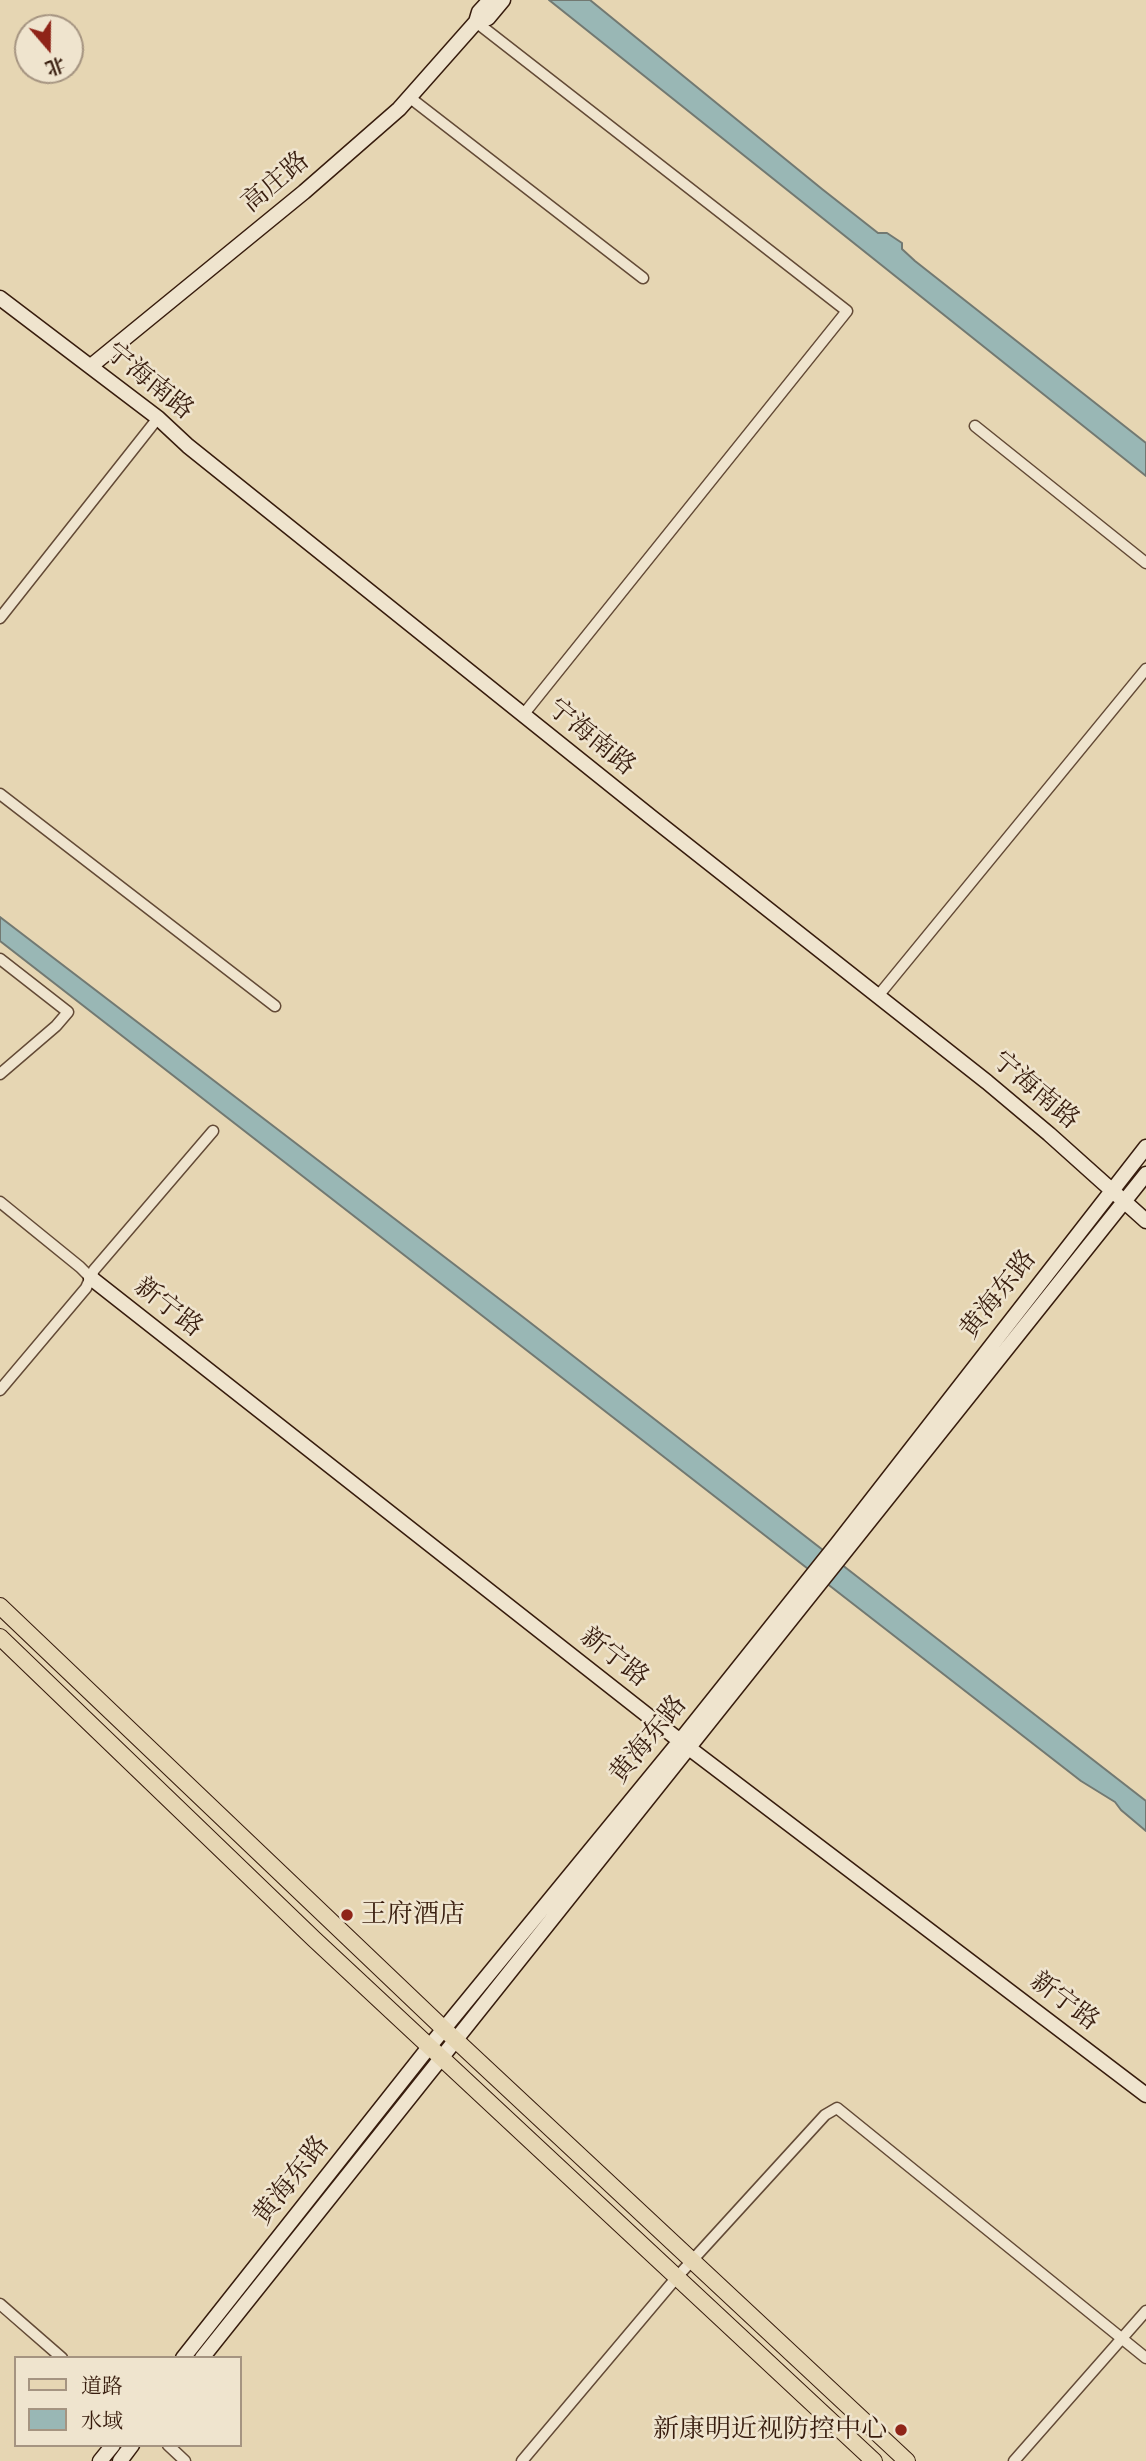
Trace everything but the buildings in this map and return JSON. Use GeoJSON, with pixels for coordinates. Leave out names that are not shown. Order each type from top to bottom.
{"type":"FeatureCollection","features":[{"type":"Feature","properties":{"kind":"main road"},"geometry":{"type":"LineString","coordinates":[[0,1606],[450,2035],[906,2461]]}},
{"type":"Feature","properties":{"kind":"main road"},"geometry":{"type":"LineString","coordinates":[[0,1637],[435,2053],[874,2461]]}},
{"type":"Feature","properties":{"kind":"street","name":"高庄路"},"geometry":{"type":"LineString","coordinates":[[91,366],[304,192],[399,109],[476,22],[479,12],[490,0]]}},
{"type":"Feature","properties":{"kind":"street","name":"高庄路"},"geometry":{"type":"LineString","coordinates":[[476,22],[488,18],[503,0]]}},
{"type":"Feature","properties":{"kind":"street"},"geometry":{"type":"LineString","coordinates":[[476,22],[847,311],[523,715]]}},
{"type":"Feature","properties":{"kind":"street"},"geometry":{"type":"LineString","coordinates":[[410,97],[643,278]]}},
{"type":"Feature","properties":{"kind":"street","name":"宁海南路"},"geometry":{"type":"LineString","coordinates":[[0,298],[158,418],[188,446],[523,715],[1028,1116],[1146,1222]]}},
{"type":"Feature","properties":{"kind":"street"},"geometry":{"type":"LineString","coordinates":[[0,618],[158,418]]}},
{"type":"Feature","properties":{"kind":"street"},"geometry":{"type":"LineString","coordinates":[[975,426],[1146,563]]}},
{"type":"Feature","properties":{"kind":"street"},"geometry":{"type":"LineString","coordinates":[[878,996],[1146,669]]}},
{"type":"Feature","properties":{"kind":"street"},"geometry":{"type":"LineString","coordinates":[[0,794],[275,1006]]}},
{"type":"Feature","properties":{"kind":"street"},"geometry":{"type":"LineString","coordinates":[[0,960],[68,1012],[56,1026],[0,1074]]}},
{"type":"Feature","properties":{"kind":"street"},"geometry":{"type":"LineString","coordinates":[[0,1390],[86,1287],[94,1270],[213,1131]]}},
{"type":"Feature","properties":{"kind":"street","name":"黄海东路"},"geometry":{"type":"LineString","coordinates":[[841,1548],[1146,1147]]}},
{"type":"Feature","properties":{"kind":"street","name":"黄海东路"},"geometry":{"type":"LineString","coordinates":[[185,2356],[450,2035],[807,1590],[1146,1174]]}},
{"type":"Feature","properties":{"kind":"street"},"geometry":{"type":"LineString","coordinates":[[0,1202],[91,1278]]}},
{"type":"Feature","properties":{"kind":"street","name":"新宁路"},"geometry":{"type":"LineString","coordinates":[[91,1278],[684,1744],[1146,2095]]}},
{"type":"Feature","properties":{"kind":"street","name":"黄海东路"},"geometry":{"type":"LineString","coordinates":[[204,2356],[435,2053]]}},
{"type":"Feature","properties":{"kind":"street"},"geometry":{"type":"LineString","coordinates":[[522,2461],[677,2277],[825,2115],[837,2108],[1146,2358]]}},
{"type":"Feature","properties":{"kind":"street"},"geometry":{"type":"LineString","coordinates":[[0,2304],[60,2356]]}},
{"type":"Feature","properties":{"kind":"street"},"geometry":{"type":"LineString","coordinates":[[1014,2461],[1146,2311]]}},
{"type":"Feature","properties":{"kind":"street"},"geometry":{"type":"LineString","coordinates":[[100,2461],[111,2447]]}},
{"type":"Feature","properties":{"kind":"street"},"geometry":{"type":"LineString","coordinates":[[170,2447],[185,2461]]}},
{"type":"Feature","properties":{"kind":"water"},"geometry":{"type":"Polygon","coordinates":[[[549,0],[590,0],[878,233],[887,233],[902,243],[902,249],[915,261],[1146,443],[1146,476],[549,0]]]}},
{"type":"Feature","properties":{"kind":"water"},"geometry":{"type":"Polygon","coordinates":[[[0,917],[523,1317],[1146,1801],[1146,1831],[1115,1802],[1081,1781],[0,941],[0,917]]]}},
{"type":"Feature","properties":{"kind":"place","name":"王府酒店"},"geometry":{"type":"Point","coordinates":[347,1915]}},
{"type":"Feature","properties":{"kind":"place","name":"新康明近视防控中心"},"geometry":{"type":"Point","coordinates":[901,2430]}}]}
